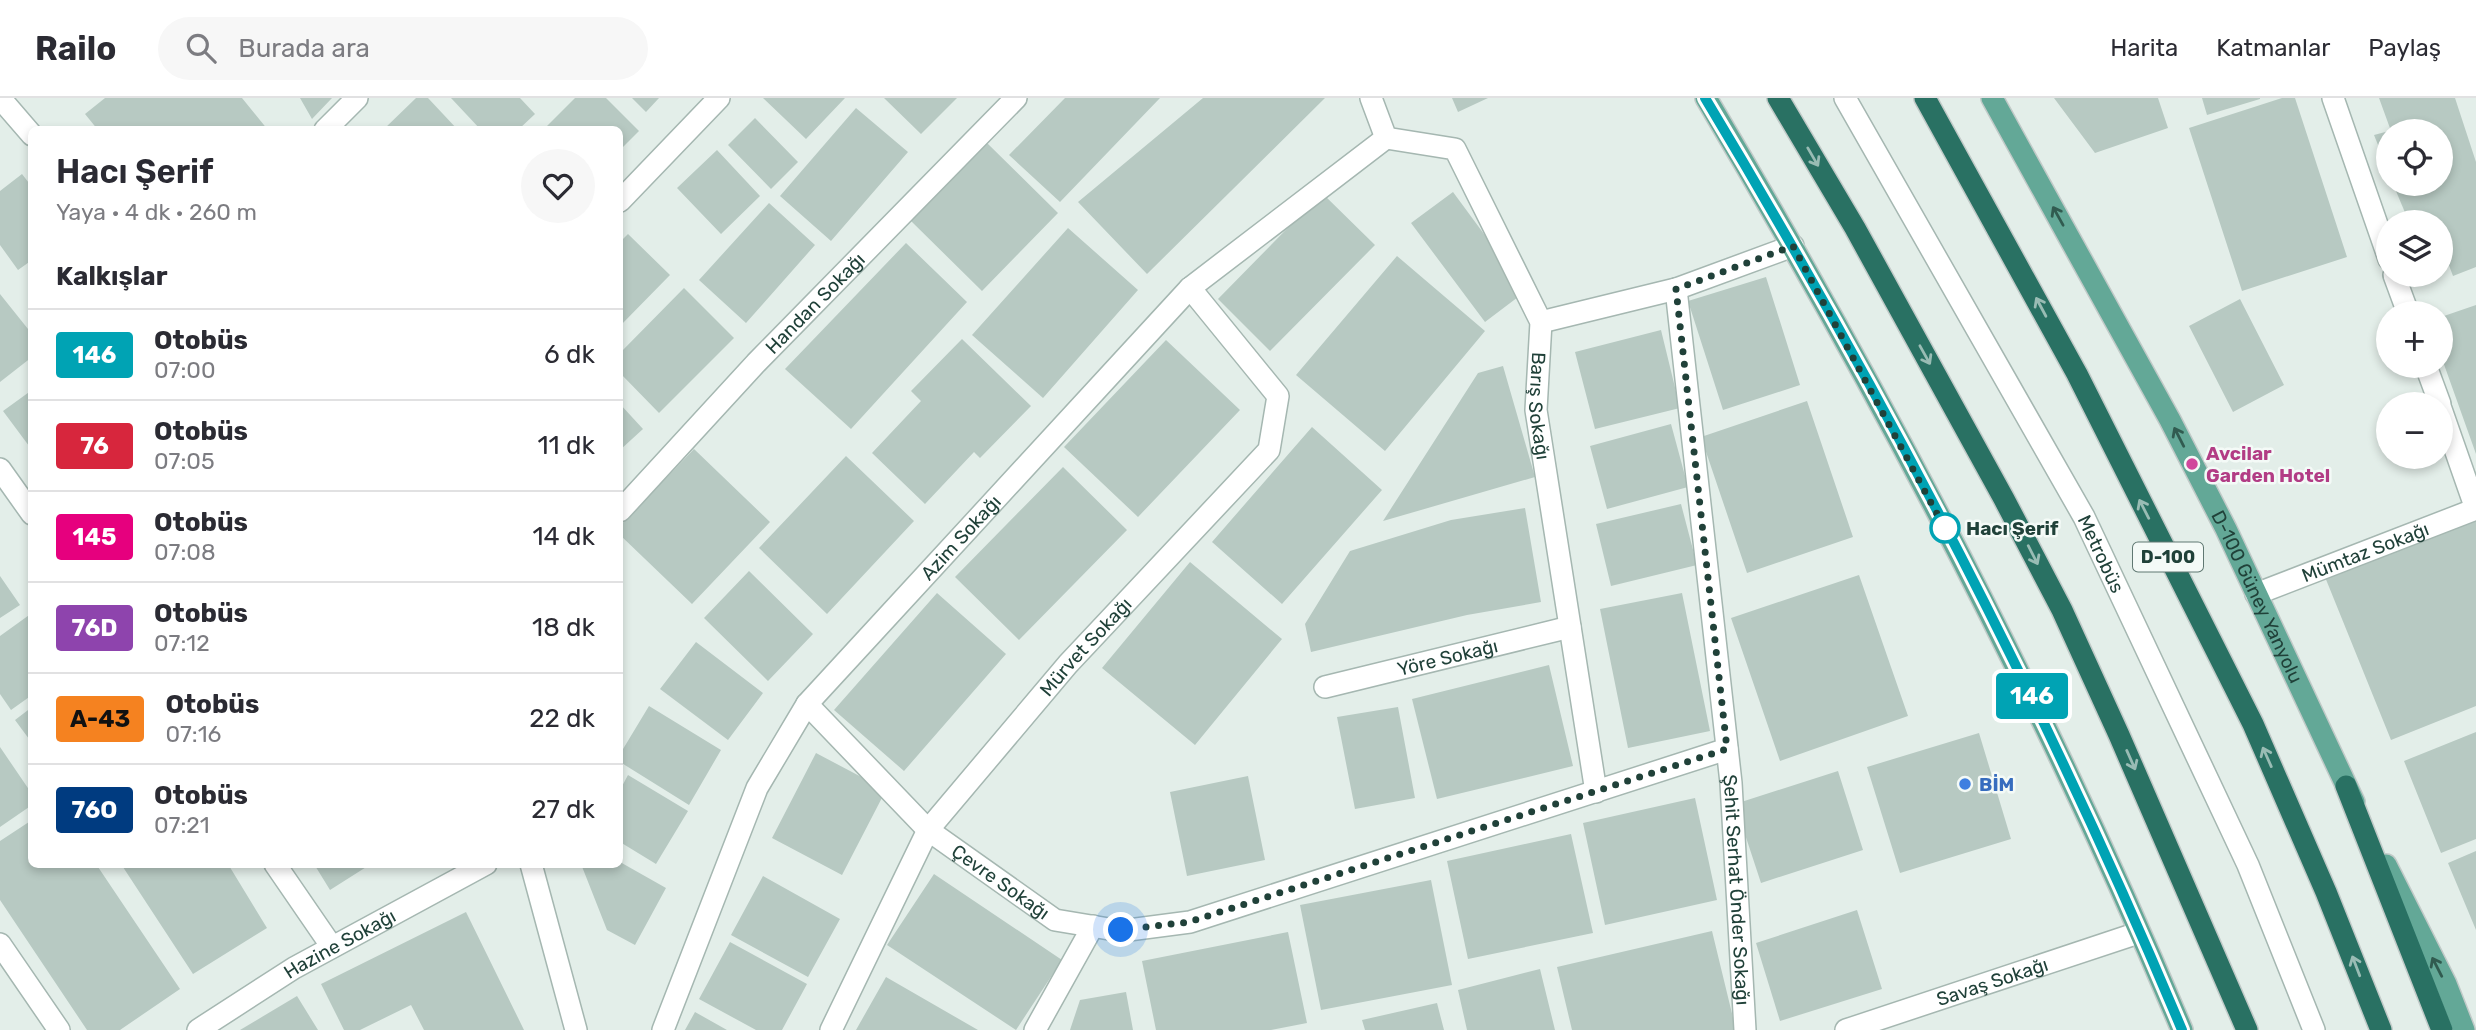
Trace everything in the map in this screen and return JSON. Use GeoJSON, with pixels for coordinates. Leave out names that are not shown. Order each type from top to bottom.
{"type":"FeatureCollection","features":[{"type":"Feature","properties":{"kind":"highway"},"geometry":{"type":"LineString","coordinates":[[1778,98],[1862,240],[2062,610],[2125,747],[2247,1030]]}},
{"type":"Feature","properties":{"kind":"highway","name":"D-100"},"geometry":{"type":"LineString","coordinates":[[1925,98],[2077,374],[2253,724],[2326,892],[2381,1030]]}},
{"type":"Feature","properties":{"kind":"highway"},"geometry":{"type":"LineString","coordinates":[[2346,786],[2442,1030]]}},
{"type":"Feature","properties":{"kind":"main road"},"geometry":{"type":"LineString","coordinates":[[1706,98],[1793,246],[2024,677],[2182,1030]]}},
{"type":"Feature","properties":{"kind":"main road","name":"D-100 Güney Yanyolu"},"geometry":{"type":"LineString","coordinates":[[1992,98],[2170,420],[2346,786],[2446,984],[2464,1030]]}},
{"type":"Feature","properties":{"kind":"street"},"geometry":{"type":"LineString","coordinates":[[0,98],[28,130]]}},
{"type":"Feature","properties":{"kind":"street"},"geometry":{"type":"LineString","coordinates":[[329,126],[357,98]]}},
{"type":"Feature","properties":{"kind":"street"},"geometry":{"type":"LineString","coordinates":[[623,198],[719,98]]}},
{"type":"Feature","properties":{"kind":"street","name":"Handan Sokağı"},"geometry":{"type":"LineString","coordinates":[[623,508],[756,363],[1016,98]]}},
{"type":"Feature","properties":{"kind":"street"},"geometry":{"type":"LineString","coordinates":[[1371,98],[1386,138]]}},
{"type":"Feature","properties":{"kind":"street","name":"Metrobüs"},"geometry":{"type":"LineString","coordinates":[[1845,98],[2084,517],[2248,865],[2314,1030]]}},
{"type":"Feature","properties":{"kind":"street"},"geometry":{"type":"LineString","coordinates":[[2333,98],[2376,222]]}},
{"type":"Feature","properties":{"kind":"street","name":"Azim Sokağı"},"geometry":{"type":"LineString","coordinates":[[663,1030],[757,788],[807,704],[1190,288],[1386,138]]}},
{"type":"Feature","properties":{"kind":"street","name":"Barış Sokağı"},"geometry":{"type":"LineString","coordinates":[[1386,138],[1455,149],[1541,322],[1536,410],[1596,792]]}},
{"type":"Feature","properties":{"kind":"street"},"geometry":{"type":"LineString","coordinates":[[1541,322],[1676,289],[1793,246]]}},
{"type":"Feature","properties":{"kind":"street","name":"Mürvet Sokağı"},"geometry":{"type":"LineString","coordinates":[[831,1030],[929,830],[1068,664],[1269,450],[1279,396],[1190,288]]}},
{"type":"Feature","properties":{"kind":"street","name":"Şehit Serhat Önder Sokağı"},"geometry":{"type":"LineString","coordinates":[[1676,289],[1727,749],[1745,1030]]}},
{"type":"Feature","properties":{"kind":"street"},"geometry":{"type":"LineString","coordinates":[[2453,444],[2476,509]]}},
{"type":"Feature","properties":{"kind":"street"},"geometry":{"type":"LineString","coordinates":[[0,469],[28,508]]}},
{"type":"Feature","properties":{"kind":"street","name":"Mümtaz Sokağı"},"geometry":{"type":"LineString","coordinates":[[2256,594],[2476,509]]}},
{"type":"Feature","properties":{"kind":"street","name":"Yöre Sokağı"},"geometry":{"type":"LineString","coordinates":[[1325,687],[1570,627]]}},
{"type":"Feature","properties":{"kind":"street","name":"Çevre Sokağı"},"geometry":{"type":"LineString","coordinates":[[807,704],[929,830],[1055,920],[1121,930],[1189,922],[1727,749]]}},
{"type":"Feature","properties":{"kind":"street"},"geometry":{"type":"LineString","coordinates":[[278,868],[332,947]]}},
{"type":"Feature","properties":{"kind":"street","name":"Hazine Sokağı"},"geometry":{"type":"LineString","coordinates":[[198,1030],[332,947],[479,868]]}},
{"type":"Feature","properties":{"kind":"street"},"geometry":{"type":"LineString","coordinates":[[532,868],[576,1030]]}},
{"type":"Feature","properties":{"kind":"street"},"geometry":{"type":"LineString","coordinates":[[1035,1030],[1093,926]]}},
{"type":"Feature","properties":{"kind":"street","name":"Savaş Sokağı"},"geometry":{"type":"LineString","coordinates":[[1846,1030],[2138,933]]}},
{"type":"Feature","properties":{"kind":"street"},"geometry":{"type":"LineString","coordinates":[[0,944],[59,1030]]}},
{"type":"Feature","properties":{"kind":"building"},"geometry":{"type":"Polygon","coordinates":[[[105,98],[242,98],[265,126],[95,126],[85,114],[105,98]]]}},
{"type":"Feature","properties":{"kind":"building"},"geometry":{"type":"Polygon","coordinates":[[[300,98],[332,98],[312,119],[300,98]]]}},
{"type":"Feature","properties":{"kind":"building"},"geometry":{"type":"Polygon","coordinates":[[[416,98],[428,98],[454,126],[387,126],[416,98]]]}},
{"type":"Feature","properties":{"kind":"building"},"geometry":{"type":"Polygon","coordinates":[[[451,98],[520,98],[535,114],[522,126],[477,126],[451,98]]]}},
{"type":"Feature","properties":{"kind":"building"},"geometry":{"type":"Polygon","coordinates":[[[575,98],[606,98],[639,131],[623,147],[623,126],[547,126],[575,98]]]}},
{"type":"Feature","properties":{"kind":"building"},"geometry":{"type":"Polygon","coordinates":[[[632,98],[659,98],[646,112],[632,98]]]}},
{"type":"Feature","properties":{"kind":"building"},"geometry":{"type":"Polygon","coordinates":[[[763,98],[845,98],[806,139],[763,98]]]}},
{"type":"Feature","properties":{"kind":"building"},"geometry":{"type":"Polygon","coordinates":[[[884,98],[957,98],[921,134],[884,98]]]}},
{"type":"Feature","properties":{"kind":"building"},"geometry":{"type":"Polygon","coordinates":[[[1065,98],[1160,98],[1060,202],[1009,155],[1065,98]]]}},
{"type":"Feature","properties":{"kind":"building"},"geometry":{"type":"Polygon","coordinates":[[[1203,98],[1325,98],[1147,274],[1078,202],[1203,98]]]}},
{"type":"Feature","properties":{"kind":"building"},"geometry":{"type":"Polygon","coordinates":[[[1452,98],[1488,98],[1458,112],[1452,98]]]}},
{"type":"Feature","properties":{"kind":"building"},"geometry":{"type":"Polygon","coordinates":[[[2054,98],[2158,98],[2168,128],[2095,153],[2054,98]]]}},
{"type":"Feature","properties":{"kind":"building"},"geometry":{"type":"Polygon","coordinates":[[[2202,98],[2260,98],[2260,99],[2207,115],[2202,98]]]}},
{"type":"Feature","properties":{"kind":"building"},"geometry":{"type":"Polygon","coordinates":[[[2282,98],[2295,98],[2347,257],[2242,291],[2189,128],[2282,98]]]}},
{"type":"Feature","properties":{"kind":"building"},"geometry":{"type":"Polygon","coordinates":[[[2379,98],[2455,98],[2476,162],[2476,267],[2453,276],[2453,210],[2404,210],[2398,196],[2453,196],[2453,119],[2387,119],[2379,98]]]}},
{"type":"Feature","properties":{"kind":"building"},"geometry":{"type":"Polygon","coordinates":[[[856,108],[908,152],[831,241],[780,196],[856,108]]]}},
{"type":"Feature","properties":{"kind":"building"},"geometry":{"type":"Polygon","coordinates":[[[755,118],[798,162],[771,189],[728,145],[755,118]]]}},
{"type":"Feature","properties":{"kind":"building"},"geometry":{"type":"Polygon","coordinates":[[[987,143],[1058,213],[982,291],[911,221],[987,143]]]}},
{"type":"Feature","properties":{"kind":"building"},"geometry":{"type":"Polygon","coordinates":[[[717,150],[760,196],[721,234],[677,188],[717,150]]]}},
{"type":"Feature","properties":{"kind":"building"},"geometry":{"type":"Polygon","coordinates":[[[22,174],[28,182],[28,263],[18,270],[0,245],[0,191],[22,174]]]}},
{"type":"Feature","properties":{"kind":"building"},"geometry":{"type":"Polygon","coordinates":[[[1453,192],[1526,291],[1485,322],[1411,223],[1453,192]]]}},
{"type":"Feature","properties":{"kind":"building"},"geometry":{"type":"Polygon","coordinates":[[[1322,193],[1375,245],[1270,351],[1218,299],[1322,193]]]}},
{"type":"Feature","properties":{"kind":"building"},"geometry":{"type":"Polygon","coordinates":[[[769,203],[815,245],[746,323],[699,280],[769,203]]]}},
{"type":"Feature","properties":{"kind":"building"},"geometry":{"type":"Polygon","coordinates":[[[1068,228],[1138,290],[1043,398],[972,335],[1068,228]]]}},
{"type":"Feature","properties":{"kind":"building"},"geometry":{"type":"Polygon","coordinates":[[[628,234],[670,275],[623,323],[623,239],[628,234]]]}},
{"type":"Feature","properties":{"kind":"building"},"geometry":{"type":"Polygon","coordinates":[[[906,243],[967,302],[851,429],[785,369],[906,243]]]}},
{"type":"Feature","properties":{"kind":"building"},"geometry":{"type":"Polygon","coordinates":[[[1397,256],[1485,331],[1385,451],[1296,375],[1397,256]]]}},
{"type":"Feature","properties":{"kind":"building"},"geometry":{"type":"Polygon","coordinates":[[[1766,277],[1800,385],[1723,410],[1688,301],[1766,277]]]}},
{"type":"Feature","properties":{"kind":"building"},"geometry":{"type":"Polygon","coordinates":[[[684,288],[734,338],[659,413],[623,376],[623,350],[684,288]]]}},
{"type":"Feature","properties":{"kind":"building"},"geometry":{"type":"Polygon","coordinates":[[[0,294],[28,329],[28,360],[0,382],[0,294]]]}},
{"type":"Feature","properties":{"kind":"building"},"geometry":{"type":"Polygon","coordinates":[[[2240,299],[2284,385],[2233,412],[2189,326],[2240,299]]]}},
{"type":"Feature","properties":{"kind":"building"},"geometry":{"type":"Polygon","coordinates":[[[2476,305],[2476,454],[2449,378],[2453,378],[2453,313],[2476,305]]]}},
{"type":"Feature","properties":{"kind":"building"},"geometry":{"type":"Polygon","coordinates":[[[1661,330],[1680,408],[1595,429],[1575,352],[1661,330]]]}},
{"type":"Feature","properties":{"kind":"building"},"geometry":{"type":"Polygon","coordinates":[[[962,339],[1031,406],[980,458],[974,452],[925,504],[872,453],[921,401],[911,391],[962,339]]]}},
{"type":"Feature","properties":{"kind":"building"},"geometry":{"type":"Polygon","coordinates":[[[1166,340],[1240,410],[1138,517],[1064,447],[1166,340]]]}},
{"type":"Feature","properties":{"kind":"building"},"geometry":{"type":"Polygon","coordinates":[[[1503,366],[1535,477],[1383,521],[1478,373],[1503,366]]]}},
{"type":"Feature","properties":{"kind":"building"},"geometry":{"type":"Polygon","coordinates":[[[28,393],[28,445],[3,411],[28,393]]]}},
{"type":"Feature","properties":{"kind":"building"},"geometry":{"type":"Polygon","coordinates":[[[1807,401],[1853,537],[1747,573],[1701,437],[1807,401]]]}},
{"type":"Feature","properties":{"kind":"building"},"geometry":{"type":"Polygon","coordinates":[[[623,407],[643,429],[623,447],[623,407]]]}},
{"type":"Feature","properties":{"kind":"building"},"geometry":{"type":"Polygon","coordinates":[[[1671,424],[1688,487],[1607,509],[1590,446],[1671,424]]]}},
{"type":"Feature","properties":{"kind":"building"},"geometry":{"type":"Polygon","coordinates":[[[1312,427],[1382,490],[1282,604],[1212,542],[1312,427]]]}},
{"type":"Feature","properties":{"kind":"building"},"geometry":{"type":"Polygon","coordinates":[[[694,449],[770,522],[692,604],[623,538],[623,523],[694,449]]]}},
{"type":"Feature","properties":{"kind":"building"},"geometry":{"type":"Polygon","coordinates":[[[846,456],[914,521],[827,614],[759,548],[846,456]]]}},
{"type":"Feature","properties":{"kind":"building"},"geometry":{"type":"Polygon","coordinates":[[[1063,467],[1127,530],[1019,640],[955,577],[1063,467]]]}},
{"type":"Feature","properties":{"kind":"building"},"geometry":{"type":"Polygon","coordinates":[[[1681,504],[1697,565],[1611,586],[1596,524],[1681,504]]]}},
{"type":"Feature","properties":{"kind":"building"},"geometry":{"type":"Polygon","coordinates":[[[1525,508],[1541,602],[1467,615],[1311,652],[1305,624],[1350,551],[1451,520],[1525,508]]]}},
{"type":"Feature","properties":{"kind":"building"},"geometry":{"type":"Polygon","coordinates":[[[2476,516],[2476,706],[2391,740],[2325,577],[2476,516]]]}},
{"type":"Feature","properties":{"kind":"building"},"geometry":{"type":"Polygon","coordinates":[[[1190,562],[1282,639],[1195,745],[1102,668],[1190,562]]]}},
{"type":"Feature","properties":{"kind":"building"},"geometry":{"type":"Polygon","coordinates":[[[749,571],[813,634],[768,681],[704,618],[749,571]]]}},
{"type":"Feature","properties":{"kind":"building"},"geometry":{"type":"Polygon","coordinates":[[[1859,575],[1908,716],[1780,761],[1731,618],[1859,575]]]}},
{"type":"Feature","properties":{"kind":"building"},"geometry":{"type":"Polygon","coordinates":[[[0,576],[20,605],[0,618],[0,576]]]}},
{"type":"Feature","properties":{"kind":"building"},"geometry":{"type":"Polygon","coordinates":[[[937,593],[1006,654],[904,771],[834,710],[937,593]]]}},
{"type":"Feature","properties":{"kind":"building"},"geometry":{"type":"Polygon","coordinates":[[[1682,593],[1710,731],[1628,748],[1600,609],[1682,593]]]}},
{"type":"Feature","properties":{"kind":"building"},"geometry":{"type":"Polygon","coordinates":[[[28,616],[28,698],[11,710],[0,694],[0,636],[28,616]]]}},
{"type":"Feature","properties":{"kind":"building"},"geometry":{"type":"Polygon","coordinates":[[[696,642],[763,693],[728,740],[660,689],[696,642]]]}},
{"type":"Feature","properties":{"kind":"building"},"geometry":{"type":"Polygon","coordinates":[[[1549,665],[1573,766],[1437,799],[1412,699],[1549,665]]]}},
{"type":"Feature","properties":{"kind":"building"},"geometry":{"type":"Polygon","coordinates":[[[649,706],[721,750],[689,805],[623,764],[623,749],[649,706]]]}},
{"type":"Feature","properties":{"kind":"building"},"geometry":{"type":"Polygon","coordinates":[[[1398,707],[1415,798],[1355,809],[1337,717],[1398,707]]]}},
{"type":"Feature","properties":{"kind":"building"},"geometry":{"type":"Polygon","coordinates":[[[28,710],[28,738],[15,720],[28,710]]]}},
{"type":"Feature","properties":{"kind":"building"},"geometry":{"type":"Polygon","coordinates":[[[2476,732],[2476,839],[2441,853],[2404,761],[2476,732]]]}},
{"type":"Feature","properties":{"kind":"building"},"geometry":{"type":"Polygon","coordinates":[[[1979,733],[2011,839],[1900,873],[1867,767],[1979,733]]]}},
{"type":"Feature","properties":{"kind":"building"},"geometry":{"type":"Polygon","coordinates":[[[0,747],[28,788],[28,808],[0,827],[0,747]]]}},
{"type":"Feature","properties":{"kind":"building"},"geometry":{"type":"Polygon","coordinates":[[[816,753],[886,790],[842,875],[772,838],[816,753]]]}},
{"type":"Feature","properties":{"kind":"building"},"geometry":{"type":"Polygon","coordinates":[[[1838,771],[1863,850],[1761,883],[1735,804],[1838,771]]]}},
{"type":"Feature","properties":{"kind":"building"},"geometry":{"type":"Polygon","coordinates":[[[628,775],[688,811],[656,864],[623,844],[623,784],[628,775]]]}},
{"type":"Feature","properties":{"kind":"building"},"geometry":{"type":"Polygon","coordinates":[[[1248,776],[1265,860],[1187,876],[1170,792],[1248,776]]]}},
{"type":"Feature","properties":{"kind":"building"},"geometry":{"type":"Polygon","coordinates":[[[1695,798],[1717,900],[1605,925],[1583,823],[1695,798]]]}},
{"type":"Feature","properties":{"kind":"building"},"geometry":{"type":"Polygon","coordinates":[[[28,823],[28,868],[99,868],[180,989],[120,1030],[87,1030],[0,900],[0,841],[28,823]]]}},
{"type":"Feature","properties":{"kind":"building"},"geometry":{"type":"Polygon","coordinates":[[[1571,834],[1593,933],[1468,959],[1447,861],[1571,834]]]}},
{"type":"Feature","properties":{"kind":"building"},"geometry":{"type":"Polygon","coordinates":[[[2476,851],[2476,930],[2448,863],[2476,851]]]}},
{"type":"Feature","properties":{"kind":"building"},"geometry":{"type":"Polygon","coordinates":[[[623,864],[666,888],[635,945],[607,930],[583,868],[623,868],[623,864]]]}},
{"type":"Feature","properties":{"kind":"building"},"geometry":{"type":"Polygon","coordinates":[[[124,868],[230,868],[267,928],[193,974],[124,868]]]}},
{"type":"Feature","properties":{"kind":"building"},"geometry":{"type":"Polygon","coordinates":[[[316,868],[365,868],[330,890],[316,868]]]}},
{"type":"Feature","properties":{"kind":"building"},"geometry":{"type":"Polygon","coordinates":[[[934,874],[1062,960],[1016,1030],[887,945],[934,874]]]}},
{"type":"Feature","properties":{"kind":"building"},"geometry":{"type":"Polygon","coordinates":[[[763,876],[840,919],[808,977],[731,935],[763,876]]]}},
{"type":"Feature","properties":{"kind":"building"},"geometry":{"type":"Polygon","coordinates":[[[1431,880],[1452,985],[1321,1010],[1300,905],[1431,880]]]}},
{"type":"Feature","properties":{"kind":"building"},"geometry":{"type":"Polygon","coordinates":[[[1857,910],[1882,989],[1780,1021],[1756,943],[1857,910]]]}},
{"type":"Feature","properties":{"kind":"building"},"geometry":{"type":"Polygon","coordinates":[[[466,912],[524,1030],[424,1030],[411,1005],[360,1030],[344,1030],[321,984],[466,912]]]}},
{"type":"Feature","properties":{"kind":"building"},"geometry":{"type":"Polygon","coordinates":[[[1712,931],[1736,1030],[1572,1030],[1557,967],[1712,931]]]}},
{"type":"Feature","properties":{"kind":"building"},"geometry":{"type":"Polygon","coordinates":[[[1288,932],[1307,1023],[1271,1030],[1156,1030],[1142,961],[1288,932]]]}},
{"type":"Feature","properties":{"kind":"building"},"geometry":{"type":"Polygon","coordinates":[[[730,942],[807,984],[782,1030],[756,1030],[699,999],[730,942]]]}},
{"type":"Feature","properties":{"kind":"building"},"geometry":{"type":"Polygon","coordinates":[[[1540,969],[1555,1030],[1467,1030],[1458,990],[1540,969]]]}},
{"type":"Feature","properties":{"kind":"building"},"geometry":{"type":"Polygon","coordinates":[[[886,977],[978,1030],[856,1030],[886,977]]]}},
{"type":"Feature","properties":{"kind":"building"},"geometry":{"type":"Polygon","coordinates":[[[1126,992],[1133,1030],[1070,1030],[1080,1000],[1126,992]]]}},
{"type":"Feature","properties":{"kind":"building"},"geometry":{"type":"Polygon","coordinates":[[[297,996],[318,1030],[240,1030],[297,996]]]}},
{"type":"Feature","properties":{"kind":"building"},"geometry":{"type":"Polygon","coordinates":[[[1437,1003],[1444,1030],[1365,1030],[1362,1020],[1437,1003]]]}},
{"type":"Feature","properties":{"kind":"building"},"geometry":{"type":"Polygon","coordinates":[[[695,1012],[727,1030],[685,1030],[695,1012]]]}},
{"type":"Feature","properties":{"kind":"bus line","name":"146"},"geometry":{"type":"LineString","coordinates":[[1705,98],[1793,246],[2024,677],[2182,1030]]}},
{"type":"Feature","properties":{"kind":"place","name":"Avcilar Garden Hotel"},"geometry":{"type":"Point","coordinates":[2192,464]}},
{"type":"Feature","properties":{"kind":"place","name":"Hacı Şerif"},"geometry":{"type":"Point","coordinates":[1945,528]}},
{"type":"Feature","properties":{"kind":"place","name":"BİM"},"geometry":{"type":"Point","coordinates":[1965,784]}},
{"type":"Feature","properties":{"kind":"route"},"geometry":{"type":"LineString","coordinates":[[1121,930],[1189,922],[1727,749],[1676,289],[1793,246],[1951,540],[1945,528]]}}]}
